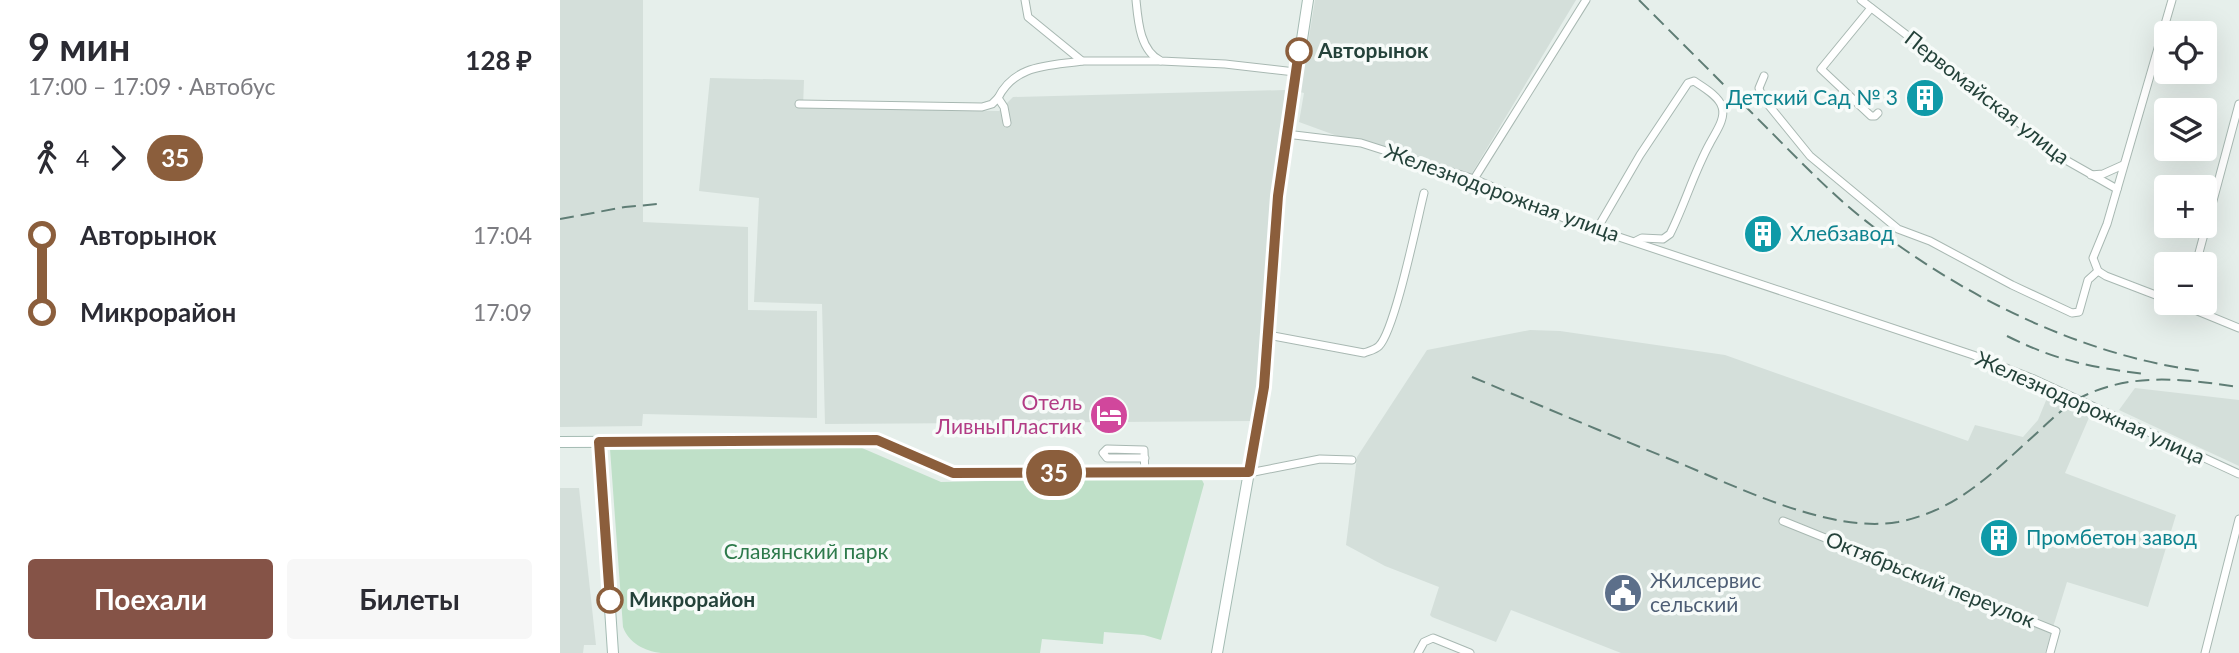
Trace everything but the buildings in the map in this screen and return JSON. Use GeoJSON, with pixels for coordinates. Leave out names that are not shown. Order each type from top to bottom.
{"type":"FeatureCollection","features":[{"type":"Feature","properties":{"kind":"street"},"geometry":{"type":"LineString","coordinates":[[1025,0],[1028,17],[1082,61]]}},
{"type":"Feature","properties":{"kind":"street"},"geometry":{"type":"LineString","coordinates":[[1136,0],[1142,36],[1153,57],[1161,61]]}},
{"type":"Feature","properties":{"kind":"street"},"geometry":{"type":"LineString","coordinates":[[1217,653],[1264,387],[1278,196],[1308,0]]}},
{"type":"Feature","properties":{"kind":"street"},"geometry":{"type":"LineString","coordinates":[[1474,179],[1587,0]]}},
{"type":"Feature","properties":{"kind":"street","name":"Первомайская улица"},"geometry":{"type":"LineString","coordinates":[[1861,0],[2064,159],[2117,189]]}},
{"type":"Feature","properties":{"kind":"street"},"geometry":{"type":"LineString","coordinates":[[2154,295],[2113,280],[2098,271],[2093,255],[2105,230],[2172,0]]}},
{"type":"Feature","properties":{"kind":"street"},"geometry":{"type":"LineString","coordinates":[[1871,8],[1821,69],[1871,116],[1878,113]]}},
{"type":"Feature","properties":{"kind":"street"},"geometry":{"type":"LineString","coordinates":[[799,104],[982,107],[992,104],[1007,82],[1019,73],[1082,61],[1225,64],[1295,72]]}},
{"type":"Feature","properties":{"kind":"street"},"geometry":{"type":"LineString","coordinates":[[1764,76],[1759,88],[1762,97],[1810,156],[1904,233],[1930,241],[2011,285],[2072,313],[2079,312],[2088,280],[2098,271]]}},
{"type":"Feature","properties":{"kind":"street"},"geometry":{"type":"LineString","coordinates":[[1597,229],[1646,145],[1688,83],[1694,81],[1721,105],[1723,112],[1720,125],[1695,173],[1670,234],[1662,239],[1642,238],[1636,241]]}},
{"type":"Feature","properties":{"kind":"street"},"geometry":{"type":"LineString","coordinates":[[998,98],[1004,107],[1007,123]]}},
{"type":"Feature","properties":{"kind":"street"},"geometry":{"type":"LineString","coordinates":[[2199,252],[2239,104]]}},
{"type":"Feature","properties":{"kind":"street","name":"Железнодорожная улица"},"geometry":{"type":"LineString","coordinates":[[1286,134],[1361,143],[1474,179],[1571,221],[1861,317],[2035,379],[2239,474]]}},
{"type":"Feature","properties":{"kind":"street"},"geometry":{"type":"LineString","coordinates":[[2091,175],[2102,174],[2123,165]]}},
{"type":"Feature","properties":{"kind":"street"},"geometry":{"type":"LineString","coordinates":[[1268,335],[1364,353],[1378,347],[1384,339],[1394,310],[1424,193]]}},
{"type":"Feature","properties":{"kind":"street"},"geometry":{"type":"LineString","coordinates":[[2209,315],[2239,328]]}},
{"type":"Feature","properties":{"kind":"street"},"geometry":{"type":"LineString","coordinates":[[560,442],[877,440],[953,473],[1249,472],[1320,459],[1352,460]]}},
{"type":"Feature","properties":{"kind":"street"},"geometry":{"type":"LineString","coordinates":[[599,442],[613,648],[620,653]]}},
{"type":"Feature","properties":{"kind":"street"},"geometry":{"type":"LineString","coordinates":[[1144,458],[1107,458],[1103,453],[1107,449],[1142,449],[1144,451],[1144,458],[1144,474]]}},
{"type":"Feature","properties":{"kind":"street"},"geometry":{"type":"LineString","coordinates":[[2205,653],[2239,519]]}},
{"type":"Feature","properties":{"kind":"street","name":"Октябрьский переулок"},"geometry":{"type":"LineString","coordinates":[[1783,522],[2056,631],[2050,653]]}},
{"type":"Feature","properties":{"kind":"street"},"geometry":{"type":"LineString","coordinates":[[1418,653],[1424,642],[1433,638],[1470,653]]}},
{"type":"Feature","properties":{"kind":"shaded area"},"geometry":{"type":"Polygon","coordinates":[[[560,0],[643,0],[643,222],[748,227],[748,310],[817,311],[817,418],[643,414],[642,426],[560,427],[560,0]]]}},
{"type":"Feature","properties":{"kind":"shaded area"},"geometry":{"type":"Polygon","coordinates":[[[1315,0],[1576,0],[1466,183],[1299,122],[1304,93],[1300,92],[1315,0]]]}},
{"type":"Feature","properties":{"kind":"shaded area"},"geometry":{"type":"Polygon","coordinates":[[[710,78],[804,80],[803,108],[999,111],[1013,97],[1285,90],[1253,421],[825,424],[822,304],[754,302],[759,198],[699,191],[710,78]]]}},
{"type":"Feature","properties":{"kind":"shaded area"},"geometry":{"type":"Polygon","coordinates":[[[1530,330],[1560,331],[1725,355],[1968,441],[1975,425],[2023,437],[2038,420],[2047,398],[2091,413],[2065,473],[2176,515],[2148,607],[2067,582],[2045,653],[1621,653],[1511,610],[1496,642],[1432,617],[1430,615],[1439,587],[1385,566],[1346,545],[1357,457],[1427,350],[1530,330]]]}},
{"type":"Feature","properties":{"kind":"shaded area"},"geometry":{"type":"Polygon","coordinates":[[[2135,388],[2239,400],[2239,466],[2119,410],[2135,388]]]}},
{"type":"Feature","properties":{"kind":"shaded area"},"geometry":{"type":"Polygon","coordinates":[[[560,488],[579,488],[596,645],[584,645],[583,653],[560,653],[560,488]]]}},
{"type":"Feature","properties":{"kind":"green space","name":"Славянский парк"},"geometry":{"type":"Polygon","coordinates":[[[862,448],[941,482],[1200,476],[1204,484],[1161,640],[1144,635],[1104,632],[1103,644],[1042,639],[1040,653],[661,653],[643,648],[629,638],[623,627],[610,449],[862,448]]]}},
{"type":"Feature","properties":{"kind":"railway"},"geometry":{"type":"LineString","coordinates":[[1639,0],[1830,190],[1907,251],[1985,299],[2069,337],[2113,352],[2201,371]]}},
{"type":"Feature","properties":{"kind":"railway"},"geometry":{"type":"LineString","coordinates":[[560,219],[658,204]]}},
{"type":"Feature","properties":{"kind":"railway"},"geometry":{"type":"LineString","coordinates":[[2007,336],[2042,352],[2074,362],[2144,374]]}},
{"type":"Feature","properties":{"kind":"railway"},"geometry":{"type":"LineString","coordinates":[[1472,377],[1753,494],[1813,515],[1871,524],[1898,522],[1920,516],[1958,499],[2068,406],[2081,397],[2107,387],[2144,380],[2201,382],[2239,387]]}},
{"type":"Feature","properties":{"kind":"bus line","name":"35"},"geometry":{"type":"LineString","coordinates":[[610,600],[599,442],[877,440],[953,473],[1249,472],[1264,387],[1278,196],[1299,51]]}},
{"type":"Feature","properties":{"kind":"place","name":"Авторынок"},"geometry":{"type":"Point","coordinates":[1299,51]}},
{"type":"Feature","properties":{"kind":"place","name":"Детский Сад № 3"},"geometry":{"type":"Point","coordinates":[1925,98]}},
{"type":"Feature","properties":{"kind":"place","name":"Хлебзавод"},"geometry":{"type":"Point","coordinates":[1763,234]}},
{"type":"Feature","properties":{"kind":"place","name":"Отель ЛивныПластик"},"geometry":{"type":"Point","coordinates":[1109,415]}},
{"type":"Feature","properties":{"kind":"place","name":"Промбетон завод"},"geometry":{"type":"Point","coordinates":[1999,538]}},
{"type":"Feature","properties":{"kind":"place","name":"Жилсервис сельский"},"geometry":{"type":"Point","coordinates":[1623,593]}},
{"type":"Feature","properties":{"kind":"place","name":"Микрорайон"},"geometry":{"type":"Point","coordinates":[610,600]}}]}
